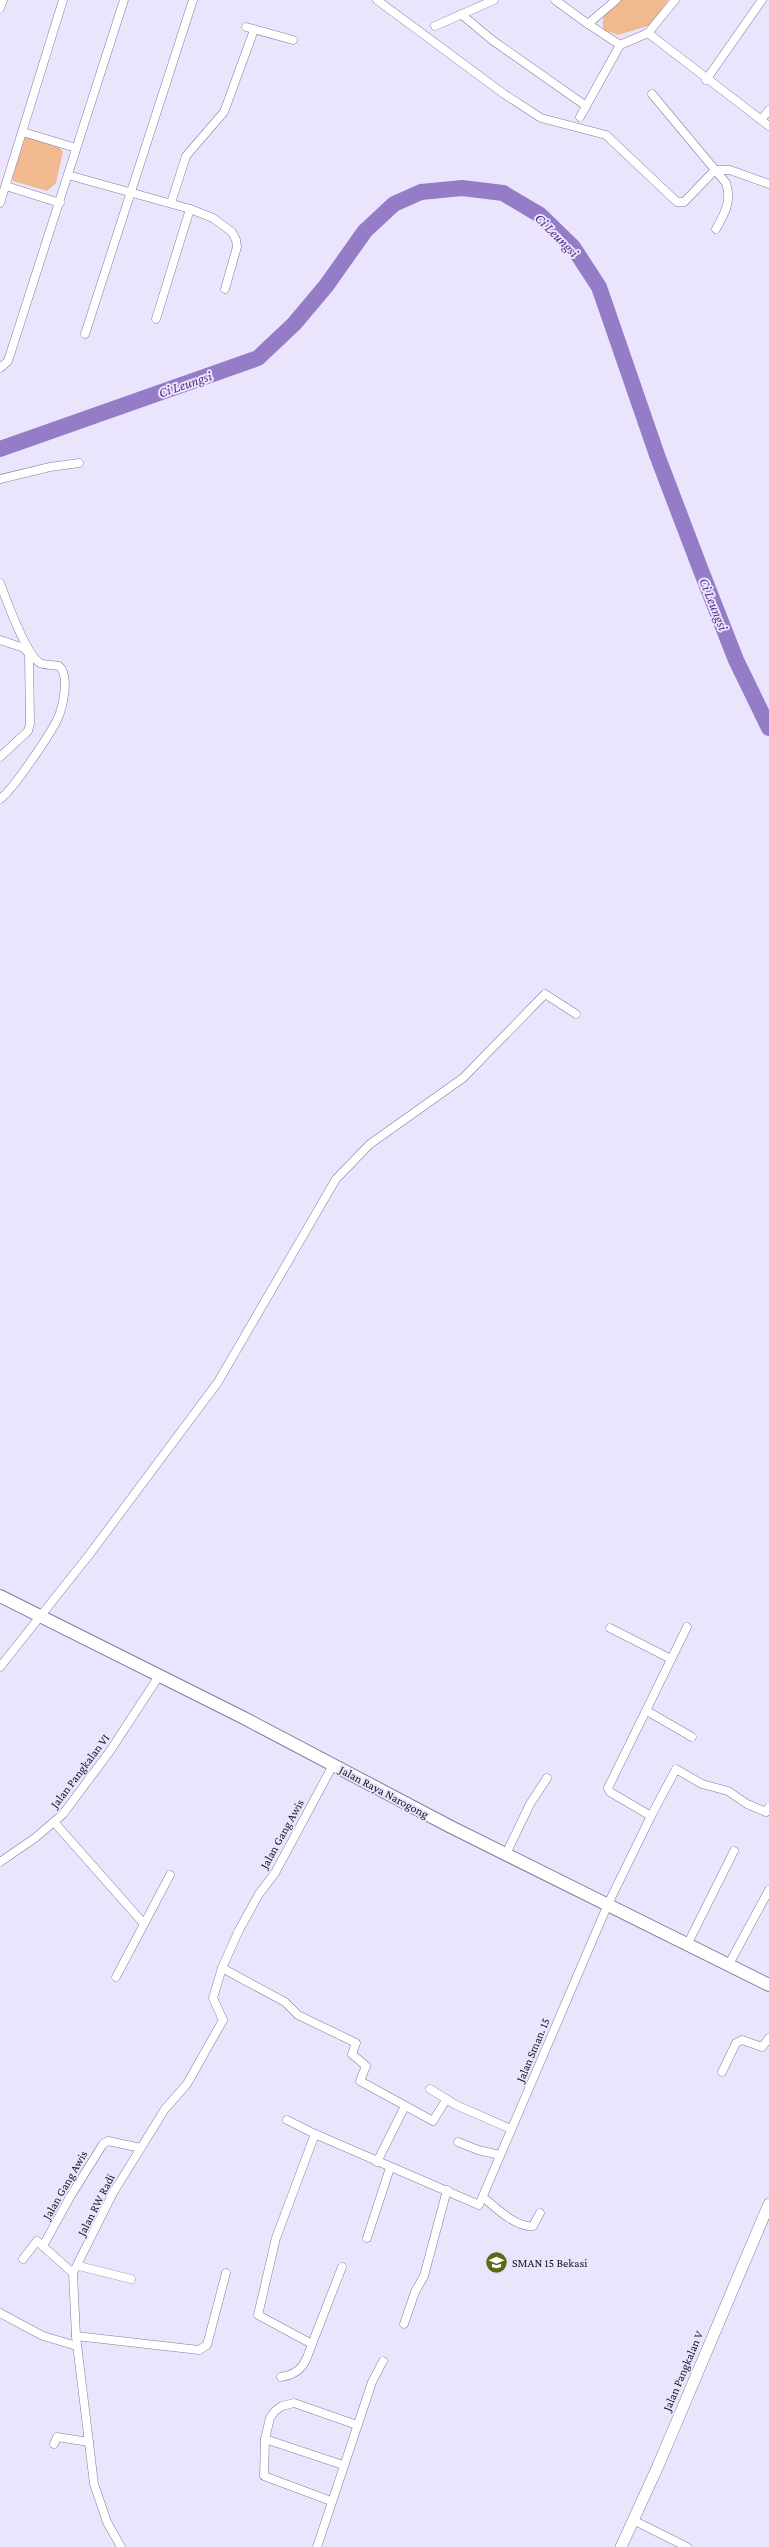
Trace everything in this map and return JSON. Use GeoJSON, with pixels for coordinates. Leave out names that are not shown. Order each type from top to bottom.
{"type":"FeatureCollection","features":[{"type":"Feature","properties":{"kind":"main road","name":"Jalan Raya Narogong"},"geometry":{"type":"LineString","coordinates":[[0,1596],[506,1854],[769,1985]]}},
{"type":"Feature","properties":{"kind":"street"},"geometry":{"type":"LineString","coordinates":[[0,8],[3,0]]}},
{"type":"Feature","properties":{"kind":"street"},"geometry":{"type":"LineString","coordinates":[[0,203],[63,0]]}},
{"type":"Feature","properties":{"kind":"street"},"geometry":{"type":"LineString","coordinates":[[0,368],[8,361],[124,0]]}},
{"type":"Feature","properties":{"kind":"street"},"geometry":{"type":"LineString","coordinates":[[85,334],[129,191],[193,0]]}},
{"type":"Feature","properties":{"kind":"street"},"geometry":{"type":"LineString","coordinates":[[377,0],[504,94],[541,118],[606,135],[677,202],[684,202],[715,170],[730,170],[769,184]]}},
{"type":"Feature","properties":{"kind":"street"},"geometry":{"type":"LineString","coordinates":[[436,26],[494,0]]}},
{"type":"Feature","properties":{"kind":"street"},"geometry":{"type":"LineString","coordinates":[[556,0],[620,45]]}},
{"type":"Feature","properties":{"kind":"street"},"geometry":{"type":"LineString","coordinates":[[588,24],[616,0]]}},
{"type":"Feature","properties":{"kind":"street"},"geometry":{"type":"LineString","coordinates":[[580,116],[620,45],[648,34],[674,0]]}},
{"type":"Feature","properties":{"kind":"street"},"geometry":{"type":"LineString","coordinates":[[706,80],[762,0]]}},
{"type":"Feature","properties":{"kind":"street"},"geometry":{"type":"LineString","coordinates":[[461,14],[492,40],[586,106]]}},
{"type":"Feature","properties":{"kind":"street"},"geometry":{"type":"LineString","coordinates":[[171,203],[186,156],[224,112],[250,28],[293,40]]}},
{"type":"Feature","properties":{"kind":"street"},"geometry":{"type":"LineString","coordinates":[[648,34],[706,80],[769,126]]}},
{"type":"Feature","properties":{"kind":"street"},"geometry":{"type":"LineString","coordinates":[[652,94],[726,183],[730,193],[728,209],[716,228]]}},
{"type":"Feature","properties":{"kind":"street"},"geometry":{"type":"LineString","coordinates":[[761,120],[769,110]]}},
{"type":"Feature","properties":{"kind":"street"},"geometry":{"type":"LineString","coordinates":[[22,132],[76,148]]}},
{"type":"Feature","properties":{"kind":"street"},"geometry":{"type":"LineString","coordinates":[[68,175],[171,203],[220,222],[236,240],[237,247],[226,289]]}},
{"type":"Feature","properties":{"kind":"street"},"geometry":{"type":"LineString","coordinates":[[6,186],[60,203]]}},
{"type":"Feature","properties":{"kind":"street"},"geometry":{"type":"LineString","coordinates":[[156,318],[190,209]]}},
{"type":"Feature","properties":{"kind":"street"},"geometry":{"type":"LineString","coordinates":[[0,479],[50,467],[79,463]]}},
{"type":"Feature","properties":{"kind":"street"},"geometry":{"type":"LineString","coordinates":[[0,583],[12,616],[32,654],[39,662],[59,666],[64,674],[63,702],[57,720],[0,799]]}},
{"type":"Feature","properties":{"kind":"street"},"geometry":{"type":"LineString","coordinates":[[0,640],[24,648],[30,658],[29,729],[0,757]]}},
{"type":"Feature","properties":{"kind":"street"},"geometry":{"type":"LineString","coordinates":[[0,1667],[41,1617],[218,1382],[336,1179],[370,1144],[463,1078],[545,994],[576,1014]]}},
{"type":"Feature","properties":{"kind":"street"},"geometry":{"type":"LineString","coordinates":[[651,1816],[610,1792],[608,1788],[687,1627]]}},
{"type":"Feature","properties":{"kind":"street"},"geometry":{"type":"LineString","coordinates":[[610,1628],[671,1659]]}},
{"type":"Feature","properties":{"kind":"street","name":"Jalan Pangkalan VI"},"geometry":{"type":"LineString","coordinates":[[0,1862],[63,1814],[110,1751],[159,1676]]}},
{"type":"Feature","properties":{"kind":"street"},"geometry":{"type":"LineString","coordinates":[[646,1711],[692,1737]]}},
{"type":"Feature","properties":{"kind":"street","name":"Jalan Gang Awis"},"geometry":{"type":"LineString","coordinates":[[43,2246],[70,2197],[103,2144],[108,2141],[141,2148],[166,2109],[186,2084],[223,2020],[213,1998],[222,1968],[259,1894],[275,1873],[333,1765]]}},
{"type":"Feature","properties":{"kind":"street","name":"Jalan Sman. 15"},"geometry":{"type":"LineString","coordinates":[[481,2201],[608,1904],[676,1769],[702,1784],[728,1791],[747,1804],[766,1812],[769,1807]]}},
{"type":"Feature","properties":{"kind":"street"},"geometry":{"type":"LineString","coordinates":[[506,1854],[530,1804],[547,1778]]}},
{"type":"Feature","properties":{"kind":"street"},"geometry":{"type":"LineString","coordinates":[[54,1822],[144,1924]]}},
{"type":"Feature","properties":{"kind":"street"},"geometry":{"type":"LineString","coordinates":[[283,1836],[292,1840]]}},
{"type":"Feature","properties":{"kind":"street"},"geometry":{"type":"LineString","coordinates":[[688,1944],[734,1851]]}},
{"type":"Feature","properties":{"kind":"street"},"geometry":{"type":"LineString","coordinates":[[116,1977],[170,1875]]}},
{"type":"Feature","properties":{"kind":"street"},"geometry":{"type":"LineString","coordinates":[[729,1964],[769,1890]]}},
{"type":"Feature","properties":{"kind":"street"},"geometry":{"type":"LineString","coordinates":[[222,1968],[285,2002],[298,2014],[356,2043],[352,2054],[366,2066],[360,2081],[433,2121],[446,2100]]}},
{"type":"Feature","properties":{"kind":"street"},"geometry":{"type":"LineString","coordinates":[[722,2072],[736,2043],[742,2040],[762,2047],[769,2038]]}},
{"type":"Feature","properties":{"kind":"street"},"geometry":{"type":"LineString","coordinates":[[430,2089],[446,2100],[511,2129]]}},
{"type":"Feature","properties":{"kind":"street"},"geometry":{"type":"LineString","coordinates":[[377,2162],[405,2106]]}},
{"type":"Feature","properties":{"kind":"street"},"geometry":{"type":"LineString","coordinates":[[287,2120],[390,2168],[481,2201],[526,2226],[533,2226],[540,2213]]}},
{"type":"Feature","properties":{"kind":"street"},"geometry":{"type":"LineString","coordinates":[[312,2344],[260,2317],[258,2312],[276,2238],[314,2134]]}},
{"type":"Feature","properties":{"kind":"street"},"geometry":{"type":"LineString","coordinates":[[458,2142],[478,2150],[500,2155]]}},
{"type":"Feature","properties":{"kind":"street","name":"Jalan RW Radi"},"geometry":{"type":"LineString","coordinates":[[73,2273],[79,2266],[113,2193],[141,2148]]}},
{"type":"Feature","properties":{"kind":"street"},"geometry":{"type":"LineString","coordinates":[[367,2238],[390,2168]]}},
{"type":"Feature","properties":{"kind":"street"},"geometry":{"type":"LineString","coordinates":[[404,2324],[415,2292],[424,2276],[447,2190]]}},
{"type":"Feature","properties":{"kind":"street","name":"Jalan Pangkalan V"},"geometry":{"type":"LineString","coordinates":[[621,2547],[769,2204]]}},
{"type":"Feature","properties":{"kind":"street"},"geometry":{"type":"LineString","coordinates":[[23,2259],[37,2241],[73,2273],[77,2346],[99,2503],[120,2547]]}},
{"type":"Feature","properties":{"kind":"street"},"geometry":{"type":"LineString","coordinates":[[79,2266],[132,2279]]}},
{"type":"Feature","properties":{"kind":"street"},"geometry":{"type":"LineString","coordinates":[[281,2377],[290,2376],[301,2369],[342,2267]]}},
{"type":"Feature","properties":{"kind":"street"},"geometry":{"type":"LineString","coordinates":[[76,2336],[199,2350],[207,2345],[226,2273]]}},
{"type":"Feature","properties":{"kind":"street"},"geometry":{"type":"LineString","coordinates":[[0,2312],[43,2336],[77,2346]]}},
{"type":"Feature","properties":{"kind":"street"},"geometry":{"type":"LineString","coordinates":[[317,2547],[372,2382],[383,2361]]}},
{"type":"Feature","properties":{"kind":"street"},"geometry":{"type":"LineString","coordinates":[[331,2501],[264,2476],[265,2439],[270,2418],[275,2411],[289,2404],[294,2404],[357,2425]]}},
{"type":"Feature","properties":{"kind":"street"},"geometry":{"type":"LineString","coordinates":[[54,2444],[57,2437],[89,2442]]}},
{"type":"Feature","properties":{"kind":"street"},"geometry":{"type":"LineString","coordinates":[[265,2439],[343,2465]]}},
{"type":"Feature","properties":{"kind":"street"},"geometry":{"type":"LineString","coordinates":[[633,2520],[687,2547]]}},
{"type":"Feature","properties":{"kind":"shaded area"},"geometry":{"type":"Polygon","coordinates":[[[621,0],[668,0],[651,25],[618,35],[604,30],[603,20],[606,12],[621,0]]]}},
{"type":"Feature","properties":{"kind":"shaded area"},"geometry":{"type":"Polygon","coordinates":[[[26,137],[59,147],[63,152],[56,183],[47,191],[13,181],[10,176],[22,139],[26,137]]]}},
{"type":"Feature","properties":{"kind":"waterway","name":"Ci Leungsi"},"geometry":{"type":"LineString","coordinates":[[0,449],[258,358],[294,324],[326,286],[365,231],[394,204],[421,192],[462,188],[503,193],[540,215],[573,247],[599,287],[657,455],[700,568],[736,660],[769,728]]}},
{"type":"Feature","properties":{"kind":"place","name":"SMAN 15 Bekasi"},"geometry":{"type":"Point","coordinates":[496,2263]}}]}
